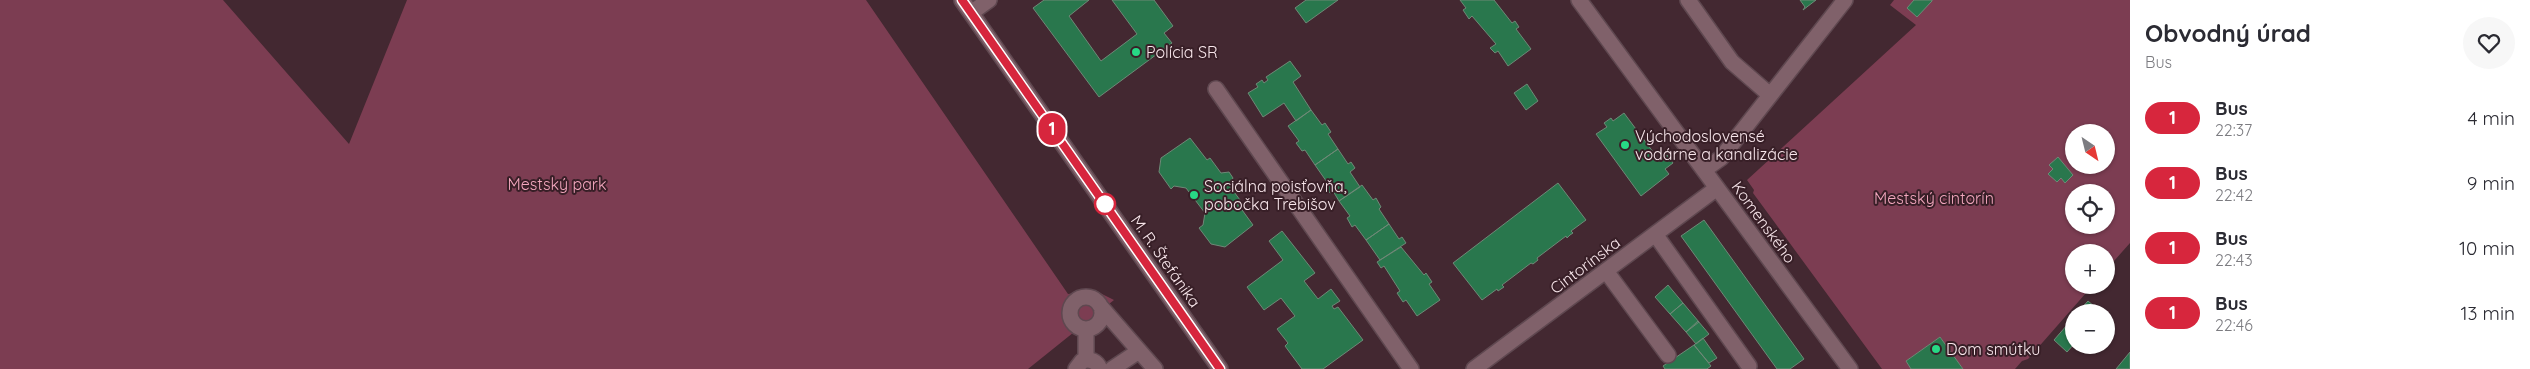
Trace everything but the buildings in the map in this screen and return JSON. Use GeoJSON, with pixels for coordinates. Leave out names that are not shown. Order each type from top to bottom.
{"type":"FeatureCollection","features":[{"type":"Feature","properties":{"kind":"street","name":"M. R. Štefánika"},"geometry":{"type":"LineString","coordinates":[[962,0],[1220,369]]}},
{"type":"Feature","properties":{"kind":"street"},"geometry":{"type":"LineString","coordinates":[[971,13],[989,0]]}},
{"type":"Feature","properties":{"kind":"street","name":"Komenského"},"geometry":{"type":"LineString","coordinates":[[1579,0],[1850,369]]}},
{"type":"Feature","properties":{"kind":"street"},"geometry":{"type":"LineString","coordinates":[[1688,0],[1732,62],[1770,95]]}},
{"type":"Feature","properties":{"kind":"street"},"geometry":{"type":"LineString","coordinates":[[1704,170],[1721,158],[1845,0]]}},
{"type":"Feature","properties":{"kind":"street"},"geometry":{"type":"LineString","coordinates":[[1216,89],[1411,369]]}},
{"type":"Feature","properties":{"kind":"street","name":"Cintorínska"},"geometry":{"type":"LineString","coordinates":[[1474,369],[1717,188]]}},
{"type":"Feature","properties":{"kind":"street"},"geometry":{"type":"LineString","coordinates":[[1655,234],[1749,366]]}},
{"type":"Feature","properties":{"kind":"street"},"geometry":{"type":"LineString","coordinates":[[1606,271],[1668,355]]}},
{"type":"Feature","properties":{"kind":"street"},"geometry":{"type":"LineString","coordinates":[[1086,329],[1073,321],[1070,312],[1074,302],[1083,297],[1089,297],[1101,307],[1136,359],[1155,369]]}},
{"type":"Feature","properties":{"kind":"street"},"geometry":{"type":"LineString","coordinates":[[1086,329],[1099,322],[1102,312],[1101,307]]}},
{"type":"Feature","properties":{"kind":"street"},"geometry":{"type":"LineString","coordinates":[[1086,329],[1081,364],[1097,363],[1100,369]]}},
{"type":"Feature","properties":{"kind":"street"},"geometry":{"type":"LineString","coordinates":[[1112,369],[1136,359]]}},
{"type":"Feature","properties":{"kind":"green space","name":"Mestský park"},"geometry":{"type":"Polygon","coordinates":[[[0,0],[223,0],[349,144],[407,0],[866,0],[1068,294],[1094,290],[1114,300],[1028,369],[0,369],[0,0]]]}},
{"type":"Feature","properties":{"kind":"green space","name":"Mestský cintorín"},"geometry":{"type":"Polygon","coordinates":[[[1894,0],[2130,0],[2130,243],[2115,260],[2115,244],[2065,244],[2065,294],[2085,294],[2076,304],[2065,304],[2065,317],[2028,359],[2022,361],[2015,369],[1963,369],[1940,337],[1906,361],[1911,369],[1882,369],[1753,193],[1754,190],[1747,180],[1916,25],[1890,5],[1894,0]]]}},
{"type":"Feature","properties":{"kind":"bus line","name":"1"},"geometry":{"type":"LineString","coordinates":[[962,0],[1220,369]]}},
{"type":"Feature","properties":{"kind":"place","name":"Polícia SR"},"geometry":{"type":"Point","coordinates":[1136,52]}},
{"type":"Feature","properties":{"kind":"place","name":"Východoslovensé vodárne a kanalizácie"},"geometry":{"type":"Point","coordinates":[1625,145]}},
{"type":"Feature","properties":{"kind":"place","name":"Sociálna poisťovňa, pobočka Trebišov"},"geometry":{"type":"Point","coordinates":[1194,195]}},
{"type":"Feature","properties":{"kind":"place","name":"Dom smútku"},"geometry":{"type":"Point","coordinates":[1936,349]}}]}
